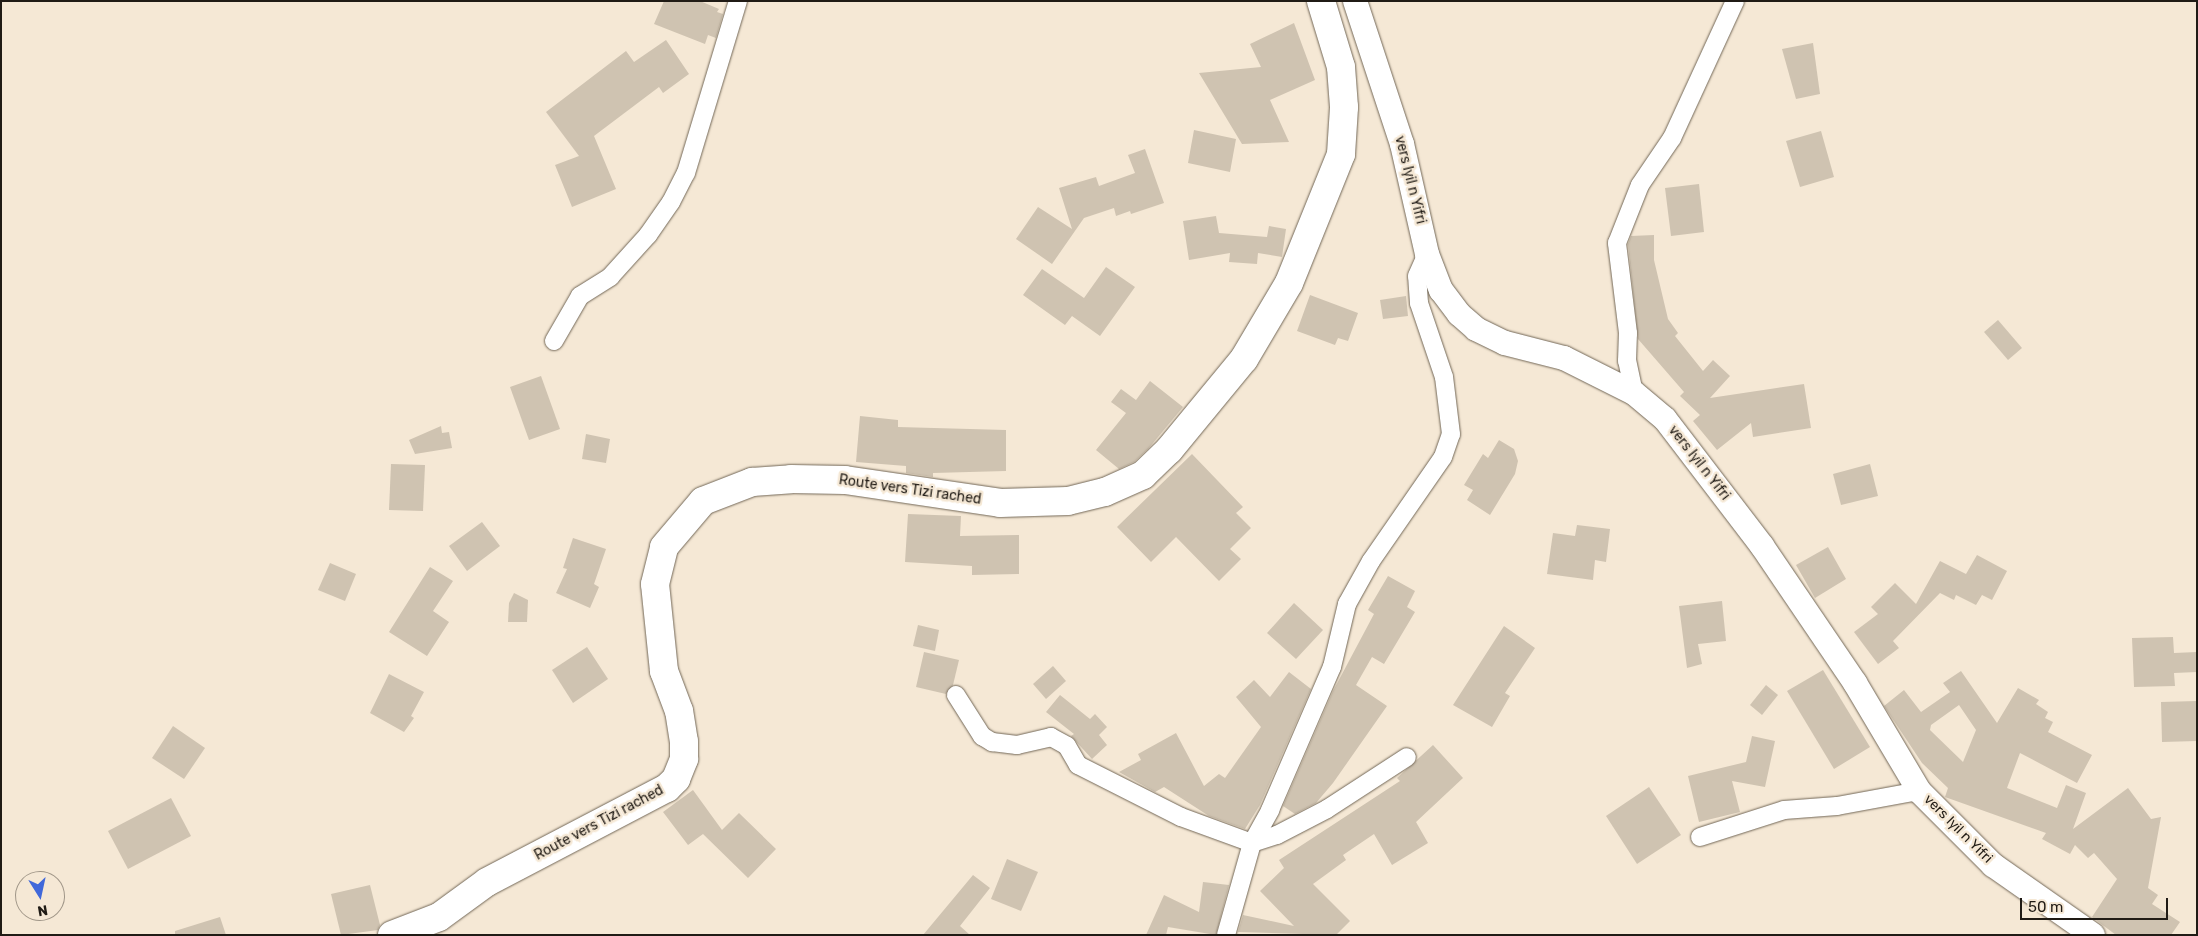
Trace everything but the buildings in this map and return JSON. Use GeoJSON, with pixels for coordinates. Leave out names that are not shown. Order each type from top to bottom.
{"type":"FeatureCollection","features":[{"type":"Feature","properties":{"kind":"main road","name":"Route vers Tizi rached"},"geometry":{"type":"LineString","coordinates":[[392,935],[439,917],[487,882],[667,788],[676,779],[684,759],[684,742],[679,711],[664,671],[655,584],[664,547],[703,501],[752,482],[836,480],[1000,503],[1043,503],[1105,492],[1142,474],[1169,450],[1244,359],[1289,283],[1341,154],[1344,107],[1341,68],[1321,1]]}},
{"type":"Feature","properties":{"kind":"main road","name":"vers Iγil n Yifri"},"geometry":{"type":"LineString","coordinates":[[1355,1],[1402,144],[1428,254],[1441,290],[1476,329],[1506,343],[1564,358],[1634,393],[1671,426],[1729,500],[1855,682],[1919,791],[1993,864],[2093,935]]}},
{"type":"Feature","properties":{"kind":"street"},"geometry":{"type":"LineString","coordinates":[[554,341],[580,296],[610,277],[648,235],[679,188],[738,1]]}},
{"type":"Feature","properties":{"kind":"street"},"geometry":{"type":"LineString","coordinates":[[1634,393],[1627,361],[1628,333],[1617,244],[1640,185],[1672,138],[1735,1]]}},
{"type":"Feature","properties":{"kind":"street"},"geometry":{"type":"LineString","coordinates":[[1226,935],[1252,843],[1274,801],[1332,668],[1347,604],[1371,561],[1431,477],[1451,434],[1444,377],[1419,303],[1417,276],[1428,254]]}},
{"type":"Feature","properties":{"kind":"street"},"geometry":{"type":"LineString","coordinates":[[956,695],[982,736],[992,742],[1018,745],[1051,737],[1066,746],[1078,765],[1181,816],[1252,843],[1277,835],[1327,809],[1407,757]]}},
{"type":"Feature","properties":{"kind":"street"},"geometry":{"type":"LineString","coordinates":[[1700,838],[1784,810],[1837,806],[1919,791]]}}]}
